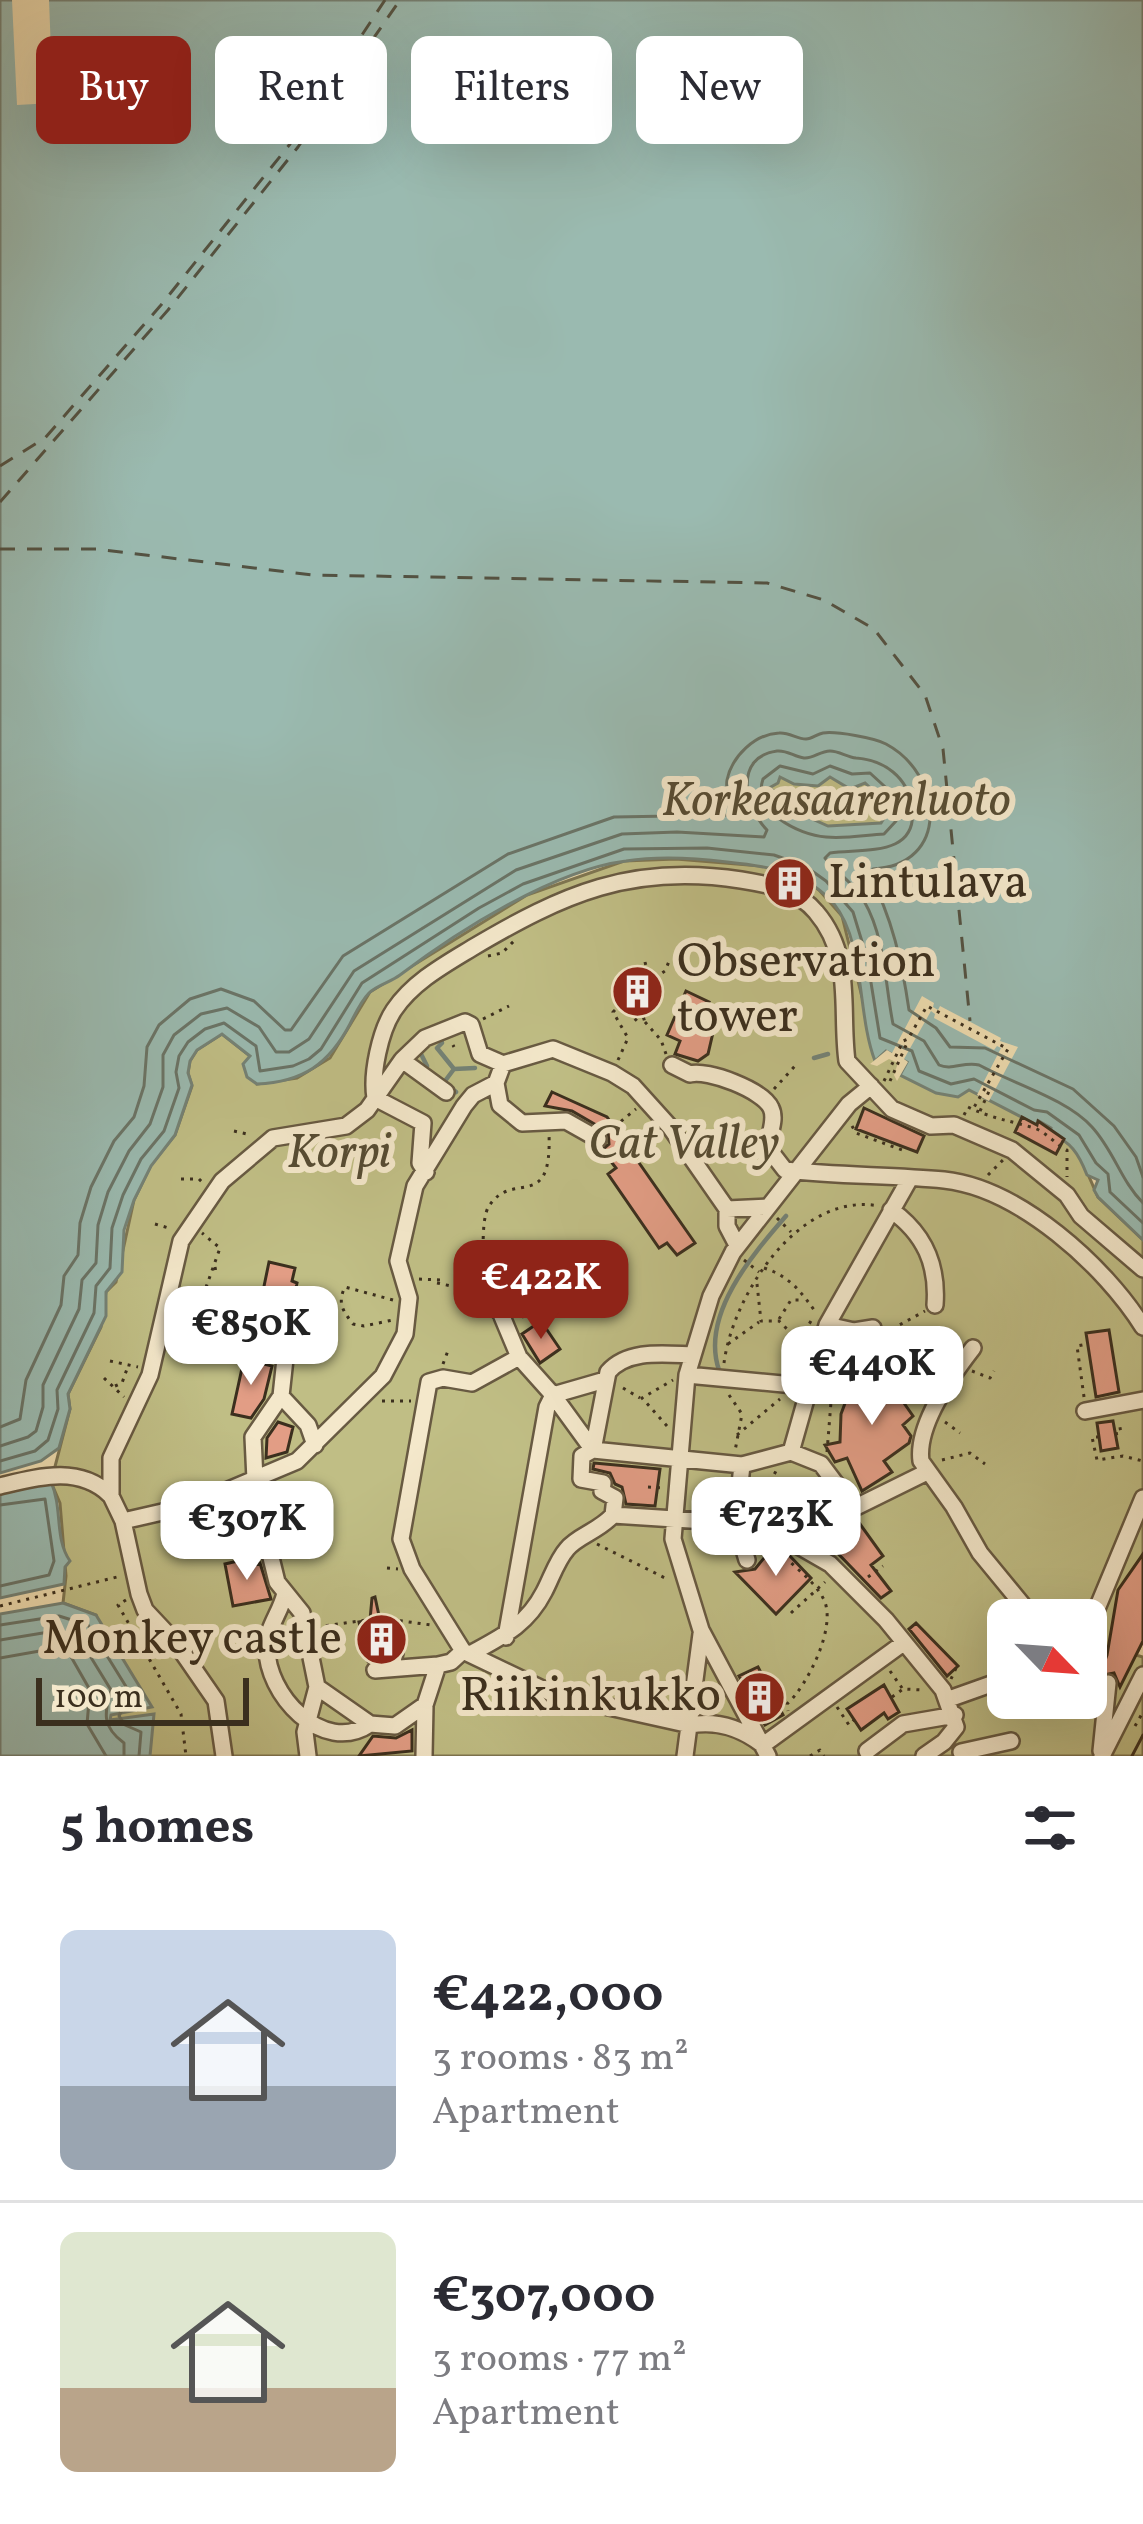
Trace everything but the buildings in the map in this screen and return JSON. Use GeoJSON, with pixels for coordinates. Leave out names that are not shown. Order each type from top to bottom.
{"type":"FeatureCollection","features":[{"type":"Feature","properties":{"kind":"lane"},"geometry":{"type":"LineString","coordinates":[[426,1172],[420,1163],[423,1123],[375,1098],[373,1091],[386,1024],[419,982],[541,908],[610,884],[675,876],[728,878],[778,888],[817,913],[843,976],[847,1061],[892,1109],[931,1126],[957,1127],[1012,1150],[1067,1195],[1081,1216],[1143,1269]]}},
{"type":"Feature","properties":{"kind":"lane"},"geometry":{"type":"LineString","coordinates":[[111,1496],[111,1458],[151,1372],[169,1286],[188,1228],[239,1163],[263,1144],[346,1126],[375,1098],[402,1060],[434,1033],[454,1024],[465,1022],[480,1054],[503,1064],[553,1049],[618,1076],[670,1127],[727,1209],[727,1226],[741,1253]]}},
{"type":"Feature","properties":{"kind":"lane"},"geometry":{"type":"LineString","coordinates":[[402,1060],[446,1092]]}},
{"type":"Feature","properties":{"kind":"lane"},"geometry":{"type":"LineString","coordinates":[[503,1064],[496,1083],[500,1105],[522,1123],[566,1120],[598,1138]]}},
{"type":"Feature","properties":{"kind":"lane"},"geometry":{"type":"LineString","coordinates":[[672,1065],[690,1074],[699,1071],[717,1076],[764,1099],[773,1116],[768,1148],[785,1170],[948,1180],[1010,1204],[1059,1236],[1122,1298],[1143,1327]]}},
{"type":"Feature","properties":{"kind":"lane"},"geometry":{"type":"LineString","coordinates":[[123,1521],[193,1504],[297,1461],[390,1365],[405,1334],[408,1311],[398,1262],[416,1186],[464,1106],[473,1095],[496,1083]]}},
{"type":"Feature","properties":{"kind":"lane"},"geometry":{"type":"LineString","coordinates":[[766,1751],[701,1630],[673,1539],[681,1377],[711,1296],[772,1212],[795,1171],[844,1111],[876,1092]]}},
{"type":"Feature","properties":{"kind":"lane"},"geometry":{"type":"LineString","coordinates":[[784,1454],[824,1320],[854,1282],[909,1180]]}},
{"type":"Feature","properties":{"kind":"lane"},"geometry":{"type":"LineString","coordinates":[[727,1209],[772,1212]]}},
{"type":"Feature","properties":{"kind":"lane"},"geometry":{"type":"LineString","coordinates":[[891,1210],[926,1245],[936,1273],[935,1305]]}},
{"type":"Feature","properties":{"kind":"lane"},"geometry":{"type":"LineString","coordinates":[[486,1291],[519,1357],[593,1450]]}},
{"type":"Feature","properties":{"kind":"lane"},"geometry":{"type":"LineString","coordinates":[[824,1320],[877,1336]]}},
{"type":"Feature","properties":{"kind":"lane"},"geometry":{"type":"LineString","coordinates":[[252,1554],[248,1512],[253,1437],[281,1396],[288,1331]]}},
{"type":"Feature","properties":{"kind":"lane"},"geometry":{"type":"LineString","coordinates":[[681,1377],[825,1388],[833,1357],[854,1331]]}},
{"type":"Feature","properties":{"kind":"lane"},"geometry":{"type":"LineString","coordinates":[[973,1348],[923,1432],[919,1451],[926,1472],[947,1496],[980,1553],[1018,1599]]}},
{"type":"Feature","properties":{"kind":"lane"},"geometry":{"type":"LineString","coordinates":[[593,1450],[606,1378],[617,1363],[628,1358],[692,1354]]}},
{"type":"Feature","properties":{"kind":"lane"},"geometry":{"type":"LineString","coordinates":[[519,1357],[472,1383],[429,1382],[401,1539],[412,1569],[468,1652],[556,1695],[690,1725],[712,1721],[748,1734],[766,1751]]}},
{"type":"Feature","properties":{"kind":"lane"},"geometry":{"type":"LineString","coordinates":[[506,1637],[548,1407],[553,1395],[606,1378]]}},
{"type":"Feature","properties":{"kind":"lane"},"geometry":{"type":"LineString","coordinates":[[281,1396],[308,1425],[315,1445]]}},
{"type":"Feature","properties":{"kind":"lane"},"geometry":{"type":"LineString","coordinates":[[1086,1399],[1143,1400]]}},
{"type":"Feature","properties":{"kind":"lane"},"geometry":{"type":"LineString","coordinates":[[392,1637],[394,1654],[383,1669],[451,1662],[506,1637],[538,1604],[567,1548],[601,1529],[613,1515],[615,1498],[602,1491],[603,1483],[581,1480],[582,1456],[593,1450],[737,1465],[784,1454],[819,1456],[854,1508],[926,1472]]}},
{"type":"Feature","properties":{"kind":"lane"},"geometry":{"type":"LineString","coordinates":[[82,1479],[111,1458]]}},
{"type":"Feature","properties":{"kind":"lane"},"geometry":{"type":"LineString","coordinates":[[737,1465],[736,1523],[747,1560]]}},
{"type":"Feature","properties":{"kind":"lane"},"geometry":{"type":"LineString","coordinates":[[0,1486],[55,1474],[95,1483],[111,1496],[123,1521],[139,1594],[154,1623],[176,1642],[216,1701],[224,1756]]}},
{"type":"Feature","properties":{"kind":"lane"},"geometry":{"type":"LineString","coordinates":[[1101,1599],[1143,1498]]}},
{"type":"Feature","properties":{"kind":"lane"},"geometry":{"type":"LineString","coordinates":[[248,1512],[263,1525],[277,1582],[302,1613],[317,1687],[304,1732],[308,1756]]}},
{"type":"Feature","properties":{"kind":"lane"},"geometry":{"type":"LineString","coordinates":[[613,1515],[736,1523],[779,1534],[813,1551],[903,1634],[951,1701],[962,1754],[1011,1741]]}},
{"type":"Feature","properties":{"kind":"lane"},"geometry":{"type":"LineString","coordinates":[[285,1593],[266,1648],[283,1702],[304,1732],[325,1749]]}},
{"type":"Feature","properties":{"kind":"lane"},"geometry":{"type":"LineString","coordinates":[[686,1756],[701,1630]]}},
{"type":"Feature","properties":{"kind":"lane"},"geometry":{"type":"LineString","coordinates":[[766,1751],[882,1660],[903,1634]]}},
{"type":"Feature","properties":{"kind":"lane"},"geometry":{"type":"LineString","coordinates":[[424,1756],[425,1705],[438,1665]]}},
{"type":"Feature","properties":{"kind":"lane"},"geometry":{"type":"LineString","coordinates":[[1102,1756],[1143,1675]]}},
{"type":"Feature","properties":{"kind":"lane"},"geometry":{"type":"LineString","coordinates":[[1102,1756],[1108,1683]]}},
{"type":"Feature","properties":{"kind":"lane"},"geometry":{"type":"LineString","coordinates":[[867,1751],[885,1735],[987,1686]]}},
{"type":"Feature","properties":{"kind":"lane"},"geometry":{"type":"LineString","coordinates":[[317,1687],[370,1724],[395,1726],[425,1705]]}},
{"type":"Feature","properties":{"kind":"lane"},"geometry":{"type":"LineString","coordinates":[[928,1753],[951,1701]]}},
{"type":"Feature","properties":{"kind":"lane"},"geometry":{"type":"LineString","coordinates":[[912,1723],[928,1753]]}},
{"type":"Feature","properties":{"kind":"lane"},"geometry":{"type":"LineString","coordinates":[[344,1750],[370,1724]]}},
{"type":"Feature","properties":{"kind":"path"},"geometry":{"type":"LineString","coordinates":[[606,986],[619,989],[651,977],[665,971],[670,959]]}},
{"type":"Feature","properties":{"kind":"path"},"geometry":{"type":"LineString","coordinates":[[619,989],[621,1004],[637,1022],[643,1020],[655,1004],[645,962]]}},
{"type":"Feature","properties":{"kind":"path"},"geometry":{"type":"LineString","coordinates":[[624,970],[628,983]]}},
{"type":"Feature","properties":{"kind":"path"},"geometry":{"type":"LineString","coordinates":[[619,1058],[628,1038],[613,1012],[632,997]]}},
{"type":"Feature","properties":{"kind":"path"},"geometry":{"type":"LineString","coordinates":[[471,1027],[508,1006]]}},
{"type":"Feature","properties":{"kind":"path"},"geometry":{"type":"LineString","coordinates":[[876,1092],[927,1006],[1006,1048],[973,1109]]}},
{"type":"Feature","properties":{"kind":"path"},"geometry":{"type":"LineString","coordinates":[[643,1020],[661,1040],[672,1065]]}},
{"type":"Feature","properties":{"kind":"path"},"geometry":{"type":"LineString","coordinates":[[764,1099],[794,1066]]}},
{"type":"Feature","properties":{"kind":"path"},"geometry":{"type":"LineString","coordinates":[[980,1112],[990,1084]]}},
{"type":"Feature","properties":{"kind":"path"},"geometry":{"type":"LineString","coordinates":[[614,1127],[644,1100]]}},
{"type":"Feature","properties":{"kind":"path"},"geometry":{"type":"LineString","coordinates":[[957,1127],[968,1106],[1034,1129],[1067,1150],[1067,1195]]}},
{"type":"Feature","properties":{"kind":"path"},"geometry":{"type":"LineString","coordinates":[[844,1111],[856,1133],[902,1150]]}},
{"type":"Feature","properties":{"kind":"path"},"geometry":{"type":"LineString","coordinates":[[417,1278],[486,1291],[484,1213],[492,1201],[535,1185],[546,1173],[550,1166],[548,1122]]}},
{"type":"Feature","properties":{"kind":"path"},"geometry":{"type":"LineString","coordinates":[[974,1189],[1012,1150]]}},
{"type":"Feature","properties":{"kind":"path"},"geometry":{"type":"LineString","coordinates":[[181,1179],[199,1179],[214,1193]]}},
{"type":"Feature","properties":{"kind":"path"},"geometry":{"type":"LineString","coordinates":[[737,1465],[742,1409],[722,1379],[728,1344],[761,1270],[794,1234],[848,1204],[891,1210]]}},
{"type":"Feature","properties":{"kind":"path"},"geometry":{"type":"LineString","coordinates":[[772,1212],[794,1234]]}},
{"type":"Feature","properties":{"kind":"path"},"geometry":{"type":"LineString","coordinates":[[155,1224],[188,1228],[220,1248],[204,1293],[169,1286]]}},
{"type":"Feature","properties":{"kind":"path"},"geometry":{"type":"LineString","coordinates":[[741,1253],[752,1267],[786,1275],[824,1320],[800,1341]]}},
{"type":"Feature","properties":{"kind":"path"},"geometry":{"type":"LineString","coordinates":[[755,1280],[761,1321]]}},
{"type":"Feature","properties":{"kind":"path"},"geometry":{"type":"LineString","coordinates":[[345,1287],[408,1311],[364,1326],[353,1324],[340,1308],[340,1296],[345,1287]]}},
{"type":"Feature","properties":{"kind":"path"},"geometry":{"type":"LineString","coordinates":[[778,1321],[791,1300],[802,1298]]}},
{"type":"Feature","properties":{"kind":"path"},"geometry":{"type":"LineString","coordinates":[[935,1305],[877,1336],[911,1362],[923,1378],[933,1414],[960,1433]]}},
{"type":"Feature","properties":{"kind":"path"},"geometry":{"type":"LineString","coordinates":[[520,1318],[532,1313]]}},
{"type":"Feature","properties":{"kind":"path"},"geometry":{"type":"LineString","coordinates":[[728,1344],[761,1321],[778,1321],[815,1356]]}},
{"type":"Feature","properties":{"kind":"path"},"geometry":{"type":"LineString","coordinates":[[892,1329],[933,1344],[990,1378],[994,1371]]}},
{"type":"Feature","properties":{"kind":"path"},"geometry":{"type":"LineString","coordinates":[[933,1344],[935,1330]]}},
{"type":"Feature","properties":{"kind":"path"},"geometry":{"type":"LineString","coordinates":[[1086,1399],[1077,1346],[1088,1344]]}},
{"type":"Feature","properties":{"kind":"path"},"geometry":{"type":"LineString","coordinates":[[911,1362],[943,1354]]}},
{"type":"Feature","properties":{"kind":"path"},"geometry":{"type":"LineString","coordinates":[[1079,1360],[1090,1358]]}},
{"type":"Feature","properties":{"kind":"path"},"geometry":{"type":"LineString","coordinates":[[110,1361],[151,1372]]}},
{"type":"Feature","properties":{"kind":"path"},"geometry":{"type":"LineString","coordinates":[[113,1387],[122,1383],[128,1364]]}},
{"type":"Feature","properties":{"kind":"path"},"geometry":{"type":"LineString","coordinates":[[1081,1377],[1092,1375]]}},
{"type":"Feature","properties":{"kind":"path"},"geometry":{"type":"LineString","coordinates":[[642,1398],[681,1377]]}},
{"type":"Feature","properties":{"kind":"path"},"geometry":{"type":"LineString","coordinates":[[104,1378],[136,1404]]}},
{"type":"Feature","properties":{"kind":"path"},"geometry":{"type":"LineString","coordinates":[[606,1378],[642,1398],[670,1429]]}},
{"type":"Feature","properties":{"kind":"path"},"geometry":{"type":"LineString","coordinates":[[737,1435],[803,1385]]}},
{"type":"Feature","properties":{"kind":"path"},"geometry":{"type":"LineString","coordinates":[[366,1391],[377,1393],[385,1404],[400,1398],[425,1403]]}},
{"type":"Feature","properties":{"kind":"path"},"geometry":{"type":"LineString","coordinates":[[819,1456],[833,1394]]}},
{"type":"Feature","properties":{"kind":"path"},"geometry":{"type":"LineString","coordinates":[[1099,1437],[1092,1437],[1097,1460],[1123,1456],[1143,1461]]}},
{"type":"Feature","properties":{"kind":"path"},"geometry":{"type":"LineString","coordinates":[[784,1454],[761,1500],[827,1606],[822,1640],[805,1688],[787,1704],[790,1713]]}},
{"type":"Feature","properties":{"kind":"path"},"geometry":{"type":"LineString","coordinates":[[926,1472],[943,1459],[961,1456],[975,1455],[985,1464]]}},
{"type":"Feature","properties":{"kind":"path"},"geometry":{"type":"LineString","coordinates":[[779,1534],[791,1510],[838,1483]]}},
{"type":"Feature","properties":{"kind":"path"},"geometry":{"type":"LineString","coordinates":[[648,1487],[658,1488]]}},
{"type":"Feature","properties":{"kind":"path"},"geometry":{"type":"LineString","coordinates":[[585,1538],[687,1589]]}},
{"type":"Feature","properties":{"kind":"path"},"geometry":{"type":"LineString","coordinates":[[868,1577],[883,1566]]}},
{"type":"Feature","properties":{"kind":"path"},"geometry":{"type":"LineString","coordinates":[[791,1613],[837,1571]]}},
{"type":"Feature","properties":{"kind":"path"},"geometry":{"type":"LineString","coordinates":[[0,1606],[134,1572]]}},
{"type":"Feature","properties":{"kind":"path"},"geometry":{"type":"LineString","coordinates":[[139,1594],[118,1605],[181,1714],[186,1756]]}},
{"type":"Feature","properties":{"kind":"path"},"geometry":{"type":"LineString","coordinates":[[320,1627],[373,1618],[411,1623]]}},
{"type":"Feature","properties":{"kind":"path"},"geometry":{"type":"LineString","coordinates":[[882,1660],[903,1689],[951,1701],[956,1668]]}},
{"type":"Feature","properties":{"kind":"path"},"geometry":{"type":"LineString","coordinates":[[892,1696],[903,1689]]}},
{"type":"Feature","properties":{"kind":"path"},"geometry":{"type":"LineString","coordinates":[[831,1697],[849,1724],[854,1720]]}},
{"type":"Feature","properties":{"kind":"path"},"geometry":{"type":"LineString","coordinates":[[810,1756],[820,1750],[824,1756]]}},
{"type":"Feature","properties":{"kind":"green space","name":"Korkeasaarenluoto"},"geometry":{"type":"Polygon","coordinates":[[[774,737],[927,796],[833,867],[734,759],[774,737]]]}},
{"type":"Feature","properties":{"kind":"green space"},"geometry":{"type":"Polygon","coordinates":[[[676,859],[772,867],[800,877],[842,916],[862,997],[887,1050],[1052,1128],[1079,1154],[1098,1197],[1143,1240],[1143,1641],[1136,1655],[1143,1657],[1143,1756],[140,1756],[110,1720],[96,1615],[63,1603],[66,1576],[60,1503],[51,1482],[70,1409],[68,1394],[101,1327],[106,1292],[116,1282],[134,1200],[151,1165],[175,1135],[192,1086],[190,1061],[197,1050],[222,1034],[250,1056],[257,1084],[297,1078],[330,1058],[370,992],[527,895],[624,861],[676,859]]]}},
{"type":"Feature","properties":{"kind":"water"},"geometry":{"type":"Polygon","coordinates":[[[0,0],[1143,0],[1143,1240],[1098,1197],[1094,1190],[1098,1180],[1087,1175],[1073,1149],[1051,1128],[969,1090],[958,1097],[936,1093],[900,1075],[907,1062],[886,1051],[875,1061],[851,938],[834,904],[811,884],[771,868],[702,859],[626,861],[538,889],[372,990],[333,1050],[301,1075],[257,1084],[247,1077],[243,1064],[250,1056],[222,1034],[197,1050],[190,1061],[192,1085],[175,1135],[151,1166],[134,1200],[124,1230],[122,1272],[106,1292],[106,1316],[68,1394],[70,1409],[59,1448],[41,1461],[0,1473],[0,0]],[[780,777],[769,788],[779,794],[779,804],[828,826],[881,823],[886,815],[884,801],[865,783],[850,789],[830,777],[818,786],[780,777]]]}},
{"type":"Feature","properties":{"kind":"water"},"geometry":{"type":"Polygon","coordinates":[[[51,1482],[70,1561],[64,1584],[0,1598],[0,1494],[51,1482]]]}},
{"type":"Feature","properties":{"kind":"water"},"geometry":{"type":"Polygon","coordinates":[[[63,1603],[96,1615],[152,1707],[111,1715],[110,1720],[154,1714],[150,1756],[0,1756],[0,1614],[63,1603]]]}},
{"type":"Feature","properties":{"kind":"pier"},"geometry":{"type":"Polygon","coordinates":[[[12,0],[49,0],[50,36],[36,36],[36,104],[17,105],[12,0]]]}},
{"type":"Feature","properties":{"kind":"pier"},"geometry":{"type":"Polygon","coordinates":[[[922,996],[938,1010],[940,1006],[1018,1047],[989,1101],[977,1095],[1001,1048],[994,1050],[934,1018],[931,1011],[897,1081],[898,1063],[889,1059],[877,1066],[870,1064],[887,1050],[892,1053],[922,996]]]}},
{"type":"Feature","properties":{"kind":"waterway"},"geometry":{"type":"LineString","coordinates":[[441,1038],[437,1048],[454,1069]]}},
{"type":"Feature","properties":{"kind":"waterway"},"geometry":{"type":"LineString","coordinates":[[421,1054],[427,1066]]}},
{"type":"Feature","properties":{"kind":"waterway"},"geometry":{"type":"LineString","coordinates":[[814,1058],[828,1054]]}},
{"type":"Feature","properties":{"kind":"waterway"},"geometry":{"type":"LineString","coordinates":[[445,1081],[454,1069],[475,1068]]}},
{"type":"Feature","properties":{"kind":"waterway"},"geometry":{"type":"LineString","coordinates":[[443,1081],[456,1092]]}},
{"type":"Feature","properties":{"kind":"waterway"},"geometry":{"type":"LineString","coordinates":[[720,1129],[730,1160]]}},
{"type":"Feature","properties":{"kind":"waterway"},"geometry":{"type":"LineString","coordinates":[[719,1370],[715,1349],[723,1307],[745,1267],[786,1216]]}},
{"type":"Feature","properties":{"kind":"ferry route"},"geometry":{"type":"LineString","coordinates":[[0,466],[45,438],[161,305],[290,144],[385,0]]}},
{"type":"Feature","properties":{"kind":"ferry route"},"geometry":{"type":"LineString","coordinates":[[0,502],[168,310],[298,147],[400,0]]}},
{"type":"Feature","properties":{"kind":"ferry route"},"geometry":{"type":"LineString","coordinates":[[0,549],[96,549],[313,575],[767,583],[824,600],[874,629],[925,695],[943,749],[970,1021]]}},
{"type":"Feature","properties":{"kind":"tram line"},"geometry":{"type":"LineString","coordinates":[[1132,1756],[1143,1735]]}},
{"type":"Feature","properties":{"kind":"place","name":"Lintulava"},"geometry":{"type":"Point","coordinates":[789,884]}},
{"type":"Feature","properties":{"kind":"place","name":"Observation tower"},"geometry":{"type":"Point","coordinates":[638,991]}},
{"type":"Feature","properties":{"kind":"place","name":"Monkey castle"},"geometry":{"type":"Point","coordinates":[381,1640]}},
{"type":"Feature","properties":{"kind":"place","name":"Riikinkukko"},"geometry":{"type":"Point","coordinates":[760,1697]}},
{"type":"Feature","properties":{"kind":"park label","name":"Cat Valley"},"geometry":{"type":"Point","coordinates":[684,1145]}},
{"type":"Feature","properties":{"kind":"park label","name":"Korpi"},"geometry":{"type":"Point","coordinates":[339,1154]}}]}
